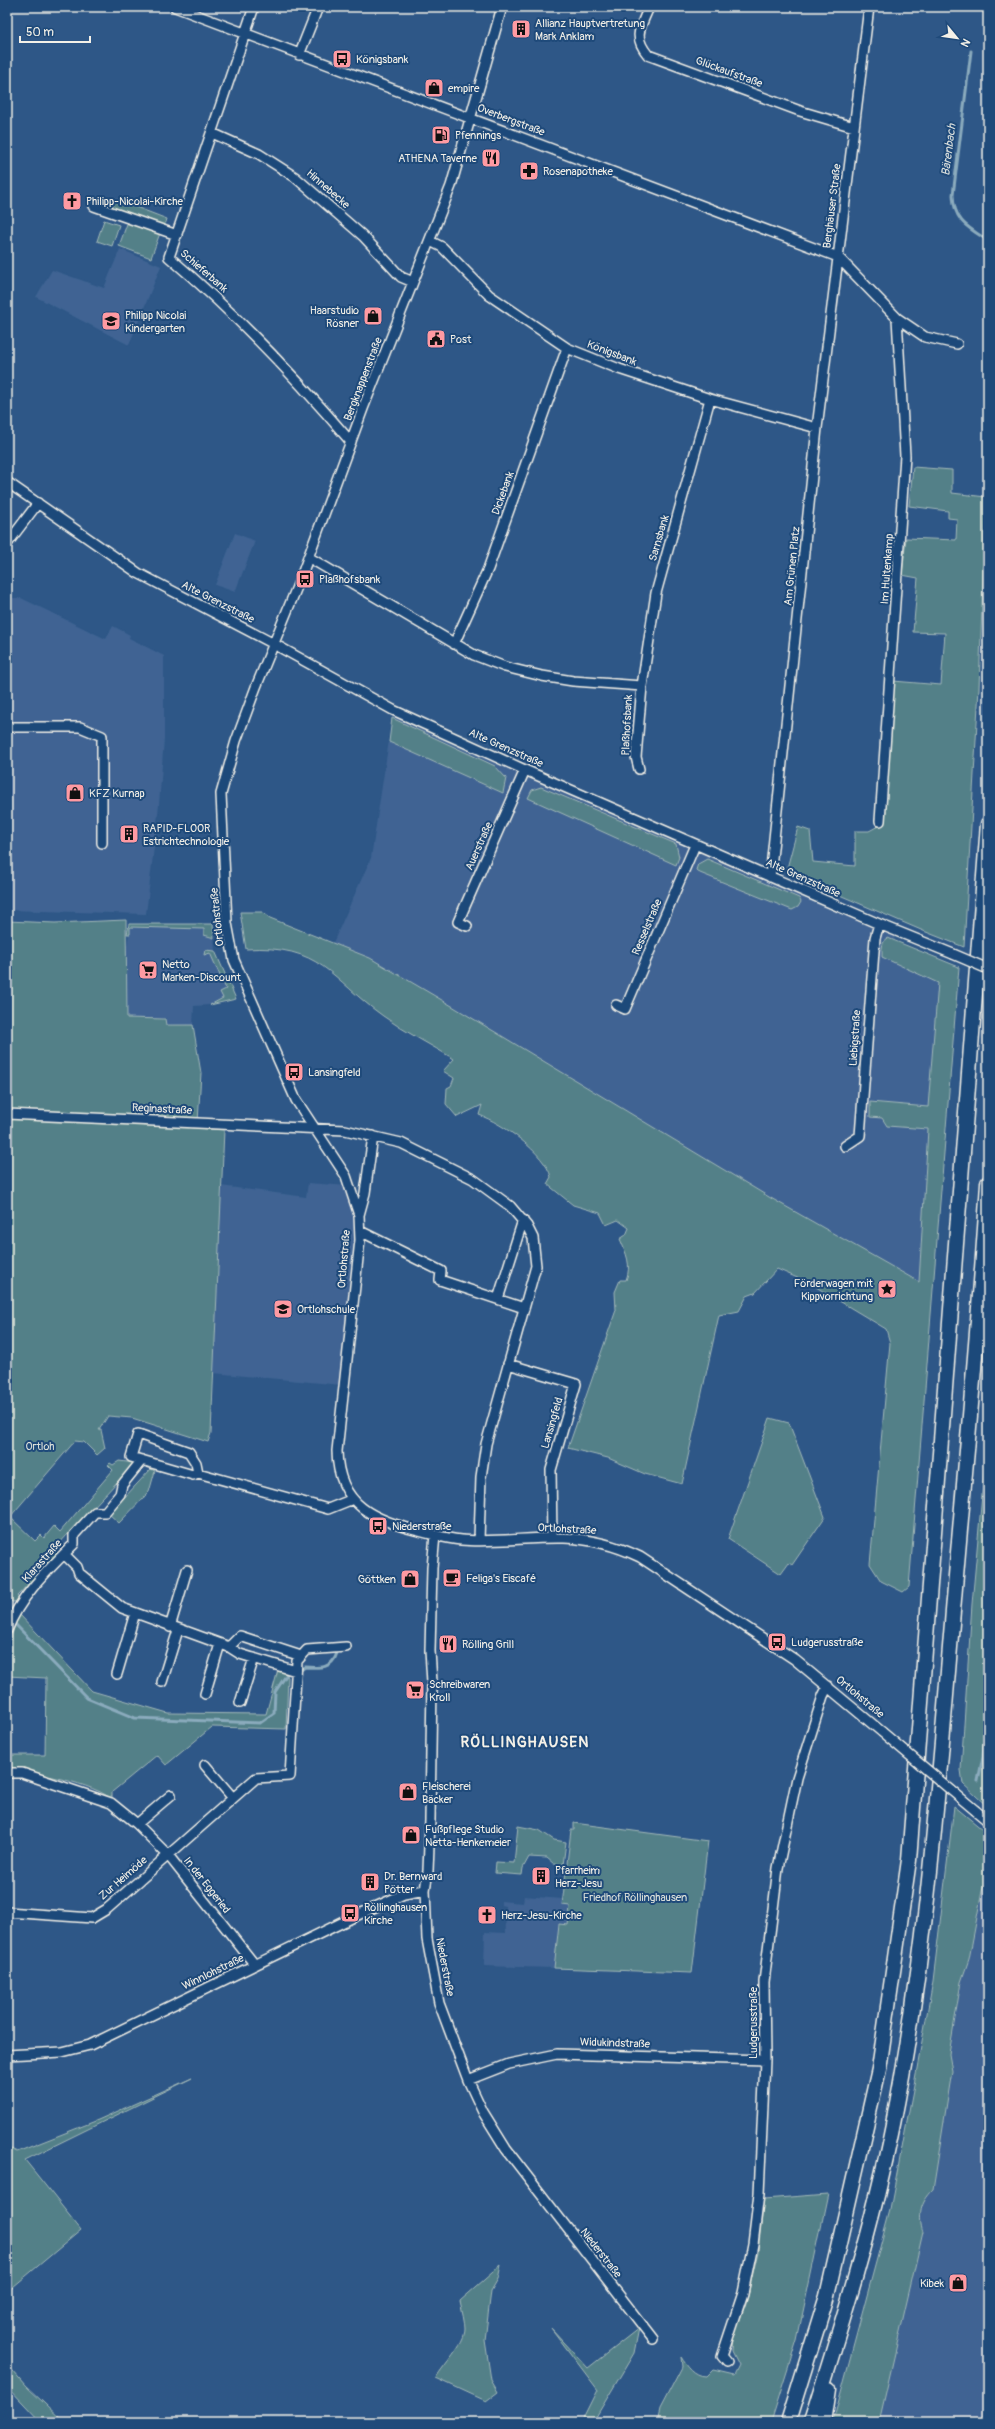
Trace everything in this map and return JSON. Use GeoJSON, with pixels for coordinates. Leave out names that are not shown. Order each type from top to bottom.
{"type":"FeatureCollection","features":[{"type":"Feature","properties":{"kind":"highway"},"geometry":{"type":"LineString","coordinates":[[788,2422],[827,2296],[879,2069],[907,1876],[916,1783],[988,824]]}},
{"type":"Feature","properties":{"kind":"highway"},"geometry":{"type":"LineString","coordinates":[[811,2422],[836,2343],[875,2200],[892,2125],[924,1940],[983,1270],[988,1183]]}},
{"type":"Feature","properties":{"kind":"highway"},"geometry":{"type":"LineString","coordinates":[[824,2422],[836,2343]]}},
{"type":"Feature","properties":{"kind":"street","name":"Overbergstraße"},"geometry":{"type":"LineString","coordinates":[[175,7],[838,257]]}},
{"type":"Feature","properties":{"kind":"street","name":"Schieferbank"},"geometry":{"type":"LineString","coordinates":[[254,7],[169,257],[252,332],[298,380],[351,442]]}},
{"type":"Feature","properties":{"kind":"street"},"geometry":{"type":"LineString","coordinates":[[299,55],[318,7]]}},
{"type":"Feature","properties":{"kind":"street","name":"Bergknappenstraße"},"geometry":{"type":"LineString","coordinates":[[274,644],[451,186],[468,134],[470,118],[502,7]]}},
{"type":"Feature","properties":{"kind":"street","name":"Glückaufstraße"},"geometry":{"type":"LineString","coordinates":[[649,7],[638,35],[639,43],[648,55],[800,111],[854,127]]}},
{"type":"Feature","properties":{"kind":"street","name":"Berghäuser Straße"},"geometry":{"type":"LineString","coordinates":[[869,7],[838,257],[897,318],[925,337],[957,344]]}},
{"type":"Feature","properties":{"kind":"street","name":"Hinnebecke"},"geometry":{"type":"LineString","coordinates":[[212,134],[259,154],[296,177],[363,236],[401,277],[413,282]]}},
{"type":"Feature","properties":{"kind":"street"},"geometry":{"type":"LineString","coordinates":[[94,206],[177,235]]}},
{"type":"Feature","properties":{"kind":"street","name":"Königsbank"},"geometry":{"type":"LineString","coordinates":[[430,241],[442,247],[489,294],[567,348],[619,369],[710,399],[817,428]]}},
{"type":"Feature","properties":{"kind":"street","name":"Am Grünen Platz"},"geometry":{"type":"LineString","coordinates":[[770,877],[817,428],[838,257]]}},
{"type":"Feature","properties":{"kind":"street","name":"Im Hultenkamp"},"geometry":{"type":"LineString","coordinates":[[880,821],[906,456],[897,318]]}},
{"type":"Feature","properties":{"kind":"street","name":"Dickebank"},"geometry":{"type":"LineString","coordinates":[[454,644],[488,569],[567,348]]}},
{"type":"Feature","properties":{"kind":"street","name":"Sarnsbank"},"geometry":{"type":"LineString","coordinates":[[642,686],[656,593],[710,399]]}},
{"type":"Feature","properties":{"kind":"street","name":"Alte Grenzstraße"},"geometry":{"type":"LineString","coordinates":[[7,482],[138,573],[274,644],[393,710],[695,845],[988,969]]}},
{"type":"Feature","properties":{"kind":"street"},"geometry":{"type":"LineString","coordinates":[[7,544],[38,503]]}},
{"type":"Feature","properties":{"kind":"street","name":"Plaßhofsbank"},"geometry":{"type":"LineString","coordinates":[[308,557],[474,655],[505,666],[542,676],[572,681],[642,686],[636,757],[639,770]]}},
{"type":"Feature","properties":{"kind":"street","name":"Ortlohstraße"},"geometry":{"type":"LineString","coordinates":[[274,644],[236,741],[221,794],[227,923],[234,960],[243,983],[296,1100],[346,1176],[359,1215],[360,1231],[337,1451],[338,1469],[343,1485],[353,1499],[374,1518],[435,1535],[461,1540],[552,1538],[599,1542],[620,1547],[640,1557],[775,1647],[828,1686],[988,1821]]}},
{"type":"Feature","properties":{"kind":"street"},"geometry":{"type":"LineString","coordinates":[[7,727],[80,727],[102,736],[102,843]]}},
{"type":"Feature","properties":{"kind":"street","name":"Auerstraße"},"geometry":{"type":"LineString","coordinates":[[467,926],[458,922],[525,770]]}},
{"type":"Feature","properties":{"kind":"street","name":"Resselstraße"},"geometry":{"type":"LineString","coordinates":[[616,1005],[625,1009],[695,845]]}},
{"type":"Feature","properties":{"kind":"street","name":"Liebigstraße"},"geometry":{"type":"LineString","coordinates":[[845,1146],[860,1136],[875,938],[879,924]]}},
{"type":"Feature","properties":{"kind":"street","name":"Reginastraße"},"geometry":{"type":"LineString","coordinates":[[7,1114],[315,1130]]}},
{"type":"Feature","properties":{"kind":"street"},"geometry":{"type":"LineString","coordinates":[[315,1130],[346,1130],[401,1143],[473,1179],[510,1206],[523,1220],[533,1238],[535,1253],[533,1278],[486,1444],[482,1477],[479,1540]]}},
{"type":"Feature","properties":{"kind":"street","name":"Ortlohstraße"},"geometry":{"type":"LineString","coordinates":[[359,1215],[365,1193],[373,1136]]}},
{"type":"Feature","properties":{"kind":"street"},"geometry":{"type":"LineString","coordinates":[[498,1299],[523,1220]]}},
{"type":"Feature","properties":{"kind":"street"},"geometry":{"type":"LineString","coordinates":[[360,1231],[441,1271],[440,1280],[524,1308]]}},
{"type":"Feature","properties":{"kind":"street","name":"Lansingfeld"},"geometry":{"type":"LineString","coordinates":[[508,1364],[576,1384],[551,1470],[552,1538]]}},
{"type":"Feature","properties":{"kind":"street"},"geometry":{"type":"LineString","coordinates":[[198,1473],[196,1463],[189,1452],[138,1434],[131,1457],[193,1475],[198,1473],[328,1509],[353,1499]]}},
{"type":"Feature","properties":{"kind":"street","name":"Klarastraße"},"geometry":{"type":"LineString","coordinates":[[7,1630],[16,1609],[74,1544],[74,1535],[95,1512],[105,1512],[120,1494],[122,1485],[142,1460]]}},
{"type":"Feature","properties":{"kind":"street","name":"Niederstraße"},"geometry":{"type":"LineString","coordinates":[[435,1535],[432,1568],[430,1651],[432,1682],[430,1827],[428,1871],[425,1890],[427,1938],[439,2003],[468,2080],[482,2112],[506,2149],[653,2339]]}},
{"type":"Feature","properties":{"kind":"street"},"geometry":{"type":"LineString","coordinates":[[64,1554],[77,1567],[79,1573],[122,1608],[224,1646],[240,1654],[296,1671]]}},
{"type":"Feature","properties":{"kind":"street"},"geometry":{"type":"LineString","coordinates":[[162,1682],[187,1570]]}},
{"type":"Feature","properties":{"kind":"street"},"geometry":{"type":"LineString","coordinates":[[117,1674],[135,1613]]}},
{"type":"Feature","properties":{"kind":"street"},"geometry":{"type":"LineString","coordinates":[[205,1694],[224,1646],[240,1636],[301,1656],[307,1650],[346,1647]]}},
{"type":"Feature","properties":{"kind":"street","name":"Zur Heimöde"},"geometry":{"type":"LineString","coordinates":[[7,1912],[92,1918],[107,1909],[256,1778],[290,1776],[296,1671],[297,1661],[301,1656]]}},
{"type":"Feature","properties":{"kind":"street"},"geometry":{"type":"LineString","coordinates":[[240,1703],[254,1658]]}},
{"type":"Feature","properties":{"kind":"street","name":"Ludgerusstraße"},"geometry":{"type":"LineString","coordinates":[[727,2362],[722,2356],[743,2294],[754,2237],[759,2194],[765,2060],[764,1982],[778,1868],[797,1778],[823,1696],[828,1686]]}},
{"type":"Feature","properties":{"kind":"street"},"geometry":{"type":"LineString","coordinates":[[205,1765],[233,1798]]}},
{"type":"Feature","properties":{"kind":"street","name":"In der Eggeried"},"geometry":{"type":"LineString","coordinates":[[7,1773],[22,1773],[111,1803],[137,1824],[168,1855],[255,1965]]}},
{"type":"Feature","properties":{"kind":"street"},"geometry":{"type":"LineString","coordinates":[[137,1824],[172,1795]]}},
{"type":"Feature","properties":{"kind":"street","name":"Winnlohstraße"},"geometry":{"type":"LineString","coordinates":[[7,2055],[62,2052],[90,2045],[397,1897],[425,1890]]}},
{"type":"Feature","properties":{"kind":"street","name":"Widukindstraße"},"geometry":{"type":"LineString","coordinates":[[468,2080],[509,2064],[557,2054],[765,2060]]}},
{"type":"Feature","properties":{"kind":"shaded area"},"geometry":{"type":"Polygon","coordinates":[[[600,7],[619,7],[616,14],[600,7]]]}},
{"type":"Feature","properties":{"kind":"shaded area","name":"Philipp Nicolai Kindergarten"},"geometry":{"type":"Polygon","coordinates":[[[120,249],[161,266],[129,345],[36,297],[52,270],[104,288],[120,249]]]}},
{"type":"Feature","properties":{"kind":"shaded area"},"geometry":{"type":"Polygon","coordinates":[[[235,533],[255,541],[235,592],[215,585],[235,533]]]}},
{"type":"Feature","properties":{"kind":"shaded area"},"geometry":{"type":"Polygon","coordinates":[[[7,598],[21,598],[106,639],[113,626],[130,635],[129,638],[164,656],[164,739],[159,805],[146,914],[7,910],[7,598]]]}},
{"type":"Feature","properties":{"kind":"shaded area"},"geometry":{"type":"Polygon","coordinates":[[[393,714],[895,931],[894,962],[938,983],[928,1107],[870,1102],[887,1126],[928,1129],[919,1282],[769,1197],[370,958],[332,945],[371,858],[393,714]]]}},
{"type":"Feature","properties":{"kind":"shaded area"},"geometry":{"type":"Polygon","coordinates":[[[130,927],[204,929],[206,936],[214,938],[215,951],[205,950],[205,955],[210,953],[226,989],[221,992],[223,998],[209,1005],[194,1006],[193,1025],[166,1024],[166,1018],[127,1018],[127,945],[130,927]]]}},
{"type":"Feature","properties":{"kind":"shaded area","name":"Ortlohschule"},"geometry":{"type":"Polygon","coordinates":[[[308,1183],[348,1186],[354,1201],[358,1239],[342,1385],[213,1373],[221,1186],[306,1197],[308,1183]]]}},
{"type":"Feature","properties":{"kind":"shaded area"},"geometry":{"type":"Polygon","coordinates":[[[988,1877],[988,2422],[879,2422],[923,2232],[919,2217],[924,2199],[933,2190],[952,2071],[949,2054],[961,1982],[969,1959],[982,1891],[988,1877]]]}},
{"type":"Feature","properties":{"kind":"shaded area"},"geometry":{"type":"Polygon","coordinates":[[[524,1896],[563,1899],[562,1905],[570,1906],[568,1925],[559,1925],[554,1968],[484,1966],[485,1932],[506,1933],[505,1906],[501,1905],[501,1901],[523,1903],[524,1896]]]}},
{"type":"Feature","properties":{"kind":"green space"},"geometry":{"type":"Polygon","coordinates":[[[115,199],[167,219],[164,228],[112,208],[115,199]]]}},
{"type":"Feature","properties":{"kind":"green space"},"geometry":{"type":"Polygon","coordinates":[[[104,220],[119,225],[112,246],[97,241],[104,220]]]}},
{"type":"Feature","properties":{"kind":"green space"},"geometry":{"type":"Polygon","coordinates":[[[128,221],[160,233],[151,258],[119,246],[128,221]]]}},
{"type":"Feature","properties":{"kind":"green space"},"geometry":{"type":"Polygon","coordinates":[[[913,467],[952,470],[952,493],[986,497],[979,688],[964,947],[786,872],[798,827],[810,831],[813,862],[855,866],[855,831],[869,831],[882,824],[893,681],[941,685],[945,633],[913,632],[918,578],[902,575],[906,538],[956,540],[957,519],[948,518],[948,511],[909,506],[913,467]]]}},
{"type":"Feature","properties":{"kind":"green space"},"geometry":{"type":"Polygon","coordinates":[[[392,718],[495,766],[506,778],[503,793],[389,742],[392,718]]]}},
{"type":"Feature","properties":{"kind":"green space"},"geometry":{"type":"Polygon","coordinates":[[[541,787],[676,844],[679,857],[676,865],[528,798],[532,790],[541,787]]]}},
{"type":"Feature","properties":{"kind":"green space"},"geometry":{"type":"Polygon","coordinates":[[[707,859],[799,898],[801,902],[798,907],[792,910],[700,873],[696,870],[698,864],[707,859]]]}},
{"type":"Feature","properties":{"kind":"green space"},"geometry":{"type":"Polygon","coordinates":[[[240,912],[262,912],[270,918],[370,958],[769,1197],[919,1282],[928,1129],[887,1126],[882,1118],[870,1117],[870,1102],[928,1107],[938,983],[882,957],[883,944],[888,938],[959,967],[909,1587],[903,1592],[881,1581],[870,1564],[890,1343],[886,1329],[811,1284],[777,1269],[755,1293],[747,1296],[739,1311],[719,1315],[682,1484],[645,1474],[608,1458],[568,1448],[616,1310],[615,1292],[620,1280],[626,1280],[628,1275],[628,1259],[620,1239],[626,1235],[629,1228],[618,1220],[606,1225],[600,1213],[573,1205],[547,1184],[551,1177],[540,1158],[532,1149],[510,1132],[479,1115],[482,1105],[457,1117],[446,1104],[447,1088],[451,1086],[454,1078],[443,1071],[454,1059],[391,1022],[323,966],[308,958],[292,952],[271,949],[246,949],[240,912]]]}},
{"type":"Feature","properties":{"kind":"green space"},"geometry":{"type":"Polygon","coordinates":[[[126,920],[127,1018],[165,1019],[166,1025],[193,1025],[201,1073],[198,1122],[7,1112],[7,921],[55,923],[126,920]]]}},
{"type":"Feature","properties":{"kind":"green space"},"geometry":{"type":"Polygon","coordinates":[[[129,924],[213,924],[214,938],[204,935],[204,929],[130,927],[130,934],[127,934],[129,924]]]}},
{"type":"Feature","properties":{"kind":"green space"},"geometry":{"type":"Polygon","coordinates":[[[205,950],[215,951],[236,999],[210,1005],[223,998],[220,992],[226,989],[210,953],[204,955],[205,950]]]}},
{"type":"Feature","properties":{"kind":"green space","name":"Ortloh"},"geometry":{"type":"Polygon","coordinates":[[[7,1119],[85,1120],[224,1130],[211,1433],[208,1442],[132,1418],[108,1416],[99,1430],[101,1430],[105,1448],[97,1455],[84,1442],[75,1441],[10,1517],[35,1541],[41,1535],[44,1538],[54,1526],[60,1532],[113,1470],[108,1465],[110,1463],[113,1465],[119,1461],[135,1463],[54,1549],[58,1553],[17,1596],[21,1601],[12,1602],[7,1596],[7,1119]]]}},
{"type":"Feature","properties":{"kind":"green space"},"geometry":{"type":"Polygon","coordinates":[[[770,1418],[789,1423],[825,1517],[792,1565],[789,1563],[781,1574],[728,1539],[770,1418]]]}},
{"type":"Feature","properties":{"kind":"green space"},"geometry":{"type":"Polygon","coordinates":[[[988,1429],[988,1807],[963,1784],[961,1770],[972,1604],[988,1429]]]}},
{"type":"Feature","properties":{"kind":"green space"},"geometry":{"type":"Polygon","coordinates":[[[151,1469],[155,1471],[149,1492],[119,1523],[109,1514],[151,1469]]]}},
{"type":"Feature","properties":{"kind":"green space"},"geometry":{"type":"Polygon","coordinates":[[[19,1614],[92,1691],[168,1713],[266,1714],[278,1670],[284,1672],[288,1677],[286,1729],[212,1727],[166,1765],[157,1755],[112,1792],[112,1800],[93,1789],[62,1779],[31,1772],[7,1769],[7,1755],[45,1755],[46,1678],[7,1676],[11,1637],[19,1614]]]}},
{"type":"Feature","properties":{"kind":"green space"},"geometry":{"type":"Polygon","coordinates":[[[954,1806],[988,1834],[988,1877],[982,1891],[969,1959],[961,1982],[949,2054],[952,2071],[933,2190],[925,2200],[921,2210],[921,2226],[923,2232],[879,2422],[833,2422],[890,2210],[933,1981],[954,1806]]]}},
{"type":"Feature","properties":{"kind":"green space","name":"Friedhof Röllinghausen"},"geometry":{"type":"Polygon","coordinates":[[[574,1823],[708,1841],[692,1973],[554,1968],[559,1924],[568,1925],[570,1906],[562,1905],[571,1830],[574,1830],[574,1823]]]}},
{"type":"Feature","properties":{"kind":"green space"},"geometry":{"type":"Polygon","coordinates":[[[518,1826],[539,1830],[554,1840],[566,1842],[563,1865],[554,1864],[547,1858],[529,1857],[523,1868],[522,1875],[495,1873],[496,1862],[514,1863],[518,1826]]]}},
{"type":"Feature","properties":{"kind":"green space"},"geometry":{"type":"Polygon","coordinates":[[[192,2078],[25,2160],[81,2230],[7,2292],[7,2147],[17,2152],[98,2120],[192,2078]]]}},
{"type":"Feature","properties":{"kind":"green space"},"geometry":{"type":"Polygon","coordinates":[[[828,2194],[797,2340],[771,2422],[657,2422],[660,2409],[682,2367],[681,2357],[694,2373],[702,2377],[706,2377],[713,2370],[734,2375],[739,2365],[732,2351],[733,2337],[746,2303],[758,2252],[764,2199],[828,2194]]]}},
{"type":"Feature","properties":{"kind":"green space"},"geometry":{"type":"Polygon","coordinates":[[[501,2265],[498,2279],[491,2291],[485,2340],[491,2380],[498,2392],[486,2401],[436,2378],[458,2348],[464,2335],[465,2329],[460,2301],[501,2265]]]}},
{"type":"Feature","properties":{"kind":"green space"},"geometry":{"type":"Polygon","coordinates":[[[551,2328],[588,2368],[639,2328],[634,2353],[593,2422],[582,2422],[598,2390],[551,2328]]]}},
{"type":"Feature","properties":{"kind":"green space"},"geometry":{"type":"Polygon","coordinates":[[[7,2364],[25,2385],[64,2422],[41,2422],[7,2386],[7,2364]]]}},
{"type":"Feature","properties":{"kind":"waterway","name":"Bärenbach"},"geometry":{"type":"LineString","coordinates":[[971,51],[953,195],[958,216],[971,230],[984,238]]}},
{"type":"Feature","properties":{"kind":"waterway"},"geometry":{"type":"LineString","coordinates":[[15,1624],[87,1698],[135,1718],[260,1723],[274,1713],[275,1692],[287,1674]]}},
{"type":"Feature","properties":{"kind":"waterway"},"geometry":{"type":"LineString","coordinates":[[301,1670],[305,1667],[320,1667],[329,1665],[337,1653]]}},
{"type":"Feature","properties":{"kind":"waterway"},"geometry":{"type":"LineString","coordinates":[[978,1781],[983,1756],[988,1698]]}},
{"type":"Feature","properties":{"kind":"place","name":"Allianz Hauptvertretung Mark Anklam"},"geometry":{"type":"Point","coordinates":[521,29]}},
{"type":"Feature","properties":{"kind":"place","name":"Königsbank"},"geometry":{"type":"Point","coordinates":[342,59]}},
{"type":"Feature","properties":{"kind":"place","name":"empire"},"geometry":{"type":"Point","coordinates":[434,88]}},
{"type":"Feature","properties":{"kind":"place","name":"Pfennings"},"geometry":{"type":"Point","coordinates":[441,135]}},
{"type":"Feature","properties":{"kind":"place","name":"ATHENA Taverne"},"geometry":{"type":"Point","coordinates":[491,158]}},
{"type":"Feature","properties":{"kind":"place","name":"Rosenapotheke"},"geometry":{"type":"Point","coordinates":[529,171]}},
{"type":"Feature","properties":{"kind":"place","name":"Philipp-Nicolai-Kirche"},"geometry":{"type":"Point","coordinates":[72,201]}},
{"type":"Feature","properties":{"kind":"place","name":"Haarstudio Rösner"},"geometry":{"type":"Point","coordinates":[373,316]}},
{"type":"Feature","properties":{"kind":"place","name":"Philipp Nicolai Kindergarten"},"geometry":{"type":"Point","coordinates":[111,321]}},
{"type":"Feature","properties":{"kind":"place","name":"Post"},"geometry":{"type":"Point","coordinates":[436,339]}},
{"type":"Feature","properties":{"kind":"place","name":"Plaßhofsbank"},"geometry":{"type":"Point","coordinates":[305,579]}},
{"type":"Feature","properties":{"kind":"place","name":"KFZ Kurnap"},"geometry":{"type":"Point","coordinates":[75,793]}},
{"type":"Feature","properties":{"kind":"place","name":"RAPID-FLOOR Estrichtechnologie"},"geometry":{"type":"Point","coordinates":[129,834]}},
{"type":"Feature","properties":{"kind":"place","name":"Netto Marken-Discount"},"geometry":{"type":"Point","coordinates":[148,970]}},
{"type":"Feature","properties":{"kind":"place","name":"Lansingfeld"},"geometry":{"type":"Point","coordinates":[294,1072]}},
{"type":"Feature","properties":{"kind":"place","name":"Förderwagen mit Kippvorrichtung"},"geometry":{"type":"Point","coordinates":[887,1289]}},
{"type":"Feature","properties":{"kind":"place","name":"Ortlohschule"},"geometry":{"type":"Point","coordinates":[283,1309]}},
{"type":"Feature","properties":{"kind":"place","name":"Niederstraße"},"geometry":{"type":"Point","coordinates":[378,1526]}},
{"type":"Feature","properties":{"kind":"place","name":"Feliga's Eiscafé"},"geometry":{"type":"Point","coordinates":[452,1578]}},
{"type":"Feature","properties":{"kind":"place","name":"Göttken"},"geometry":{"type":"Point","coordinates":[410,1579]}},
{"type":"Feature","properties":{"kind":"place","name":"Ludgerusstraße"},"geometry":{"type":"Point","coordinates":[777,1642]}},
{"type":"Feature","properties":{"kind":"place","name":"Rölling Grill"},"geometry":{"type":"Point","coordinates":[448,1644]}},
{"type":"Feature","properties":{"kind":"place","name":"Schreibwaren Kroll"},"geometry":{"type":"Point","coordinates":[415,1690]}},
{"type":"Feature","properties":{"kind":"place","name":"Fleischerei Bäcker"},"geometry":{"type":"Point","coordinates":[408,1792]}},
{"type":"Feature","properties":{"kind":"place","name":"Fußpflege Studio Netta-Henkemeier"},"geometry":{"type":"Point","coordinates":[411,1835]}},
{"type":"Feature","properties":{"kind":"place","name":"Pfarrheim Herz-Jesu"},"geometry":{"type":"Point","coordinates":[541,1876]}},
{"type":"Feature","properties":{"kind":"place","name":"Dr. Bernward Pötter"},"geometry":{"type":"Point","coordinates":[370,1882]}},
{"type":"Feature","properties":{"kind":"place","name":"Röllinghausen Kirche"},"geometry":{"type":"Point","coordinates":[350,1913]}},
{"type":"Feature","properties":{"kind":"place","name":"Herz-Jesu-Kirche"},"geometry":{"type":"Point","coordinates":[487,1915]}},
{"type":"Feature","properties":{"kind":"place","name":"Kibek"},"geometry":{"type":"Point","coordinates":[958,2283]}},
{"type":"Feature","properties":{"kind":"district","name":"RÖLLINGHAUSEN"},"geometry":{"type":"Point","coordinates":[525,1742]}}]}
